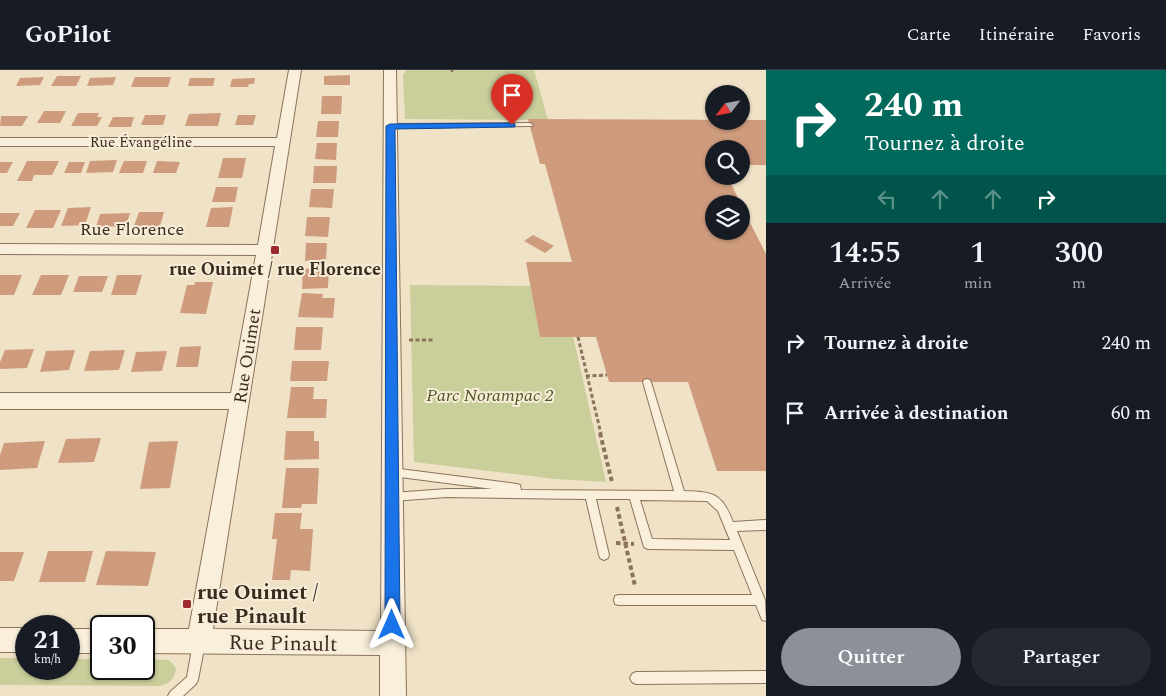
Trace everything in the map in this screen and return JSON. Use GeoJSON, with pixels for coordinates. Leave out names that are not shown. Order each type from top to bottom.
{"type":"FeatureCollection","features":[{"type":"Feature","properties":{"kind":"street","name":"Rue Ouimet"},"geometry":{"type":"LineString","coordinates":[[199,642],[295,70]]}},
{"type":"Feature","properties":{"kind":"street"},"geometry":{"type":"LineString","coordinates":[[390,70],[393,696]]}},
{"type":"Feature","properties":{"kind":"street","name":"Rue Évangéline"},"geometry":{"type":"LineString","coordinates":[[0,142],[282,142]]}},
{"type":"Feature","properties":{"kind":"street","name":"Rue Florence"},"geometry":{"type":"LineString","coordinates":[[0,249],[264,250]]}},
{"type":"Feature","properties":{"kind":"street"},"geometry":{"type":"LineString","coordinates":[[0,401],[239,402]]}},
{"type":"Feature","properties":{"kind":"street"},"geometry":{"type":"LineString","coordinates":[[0,640],[15,640]]}},
{"type":"Feature","properties":{"kind":"street","name":"Rue Pinault"},"geometry":{"type":"LineString","coordinates":[[155,641],[392,643]]}},
{"type":"Feature","properties":{"kind":"lane"},"geometry":{"type":"LineString","coordinates":[[390,126],[530,125]]}},
{"type":"Feature","properties":{"kind":"lane"},"geometry":{"type":"LineString","coordinates":[[646,382],[680,495]]}},
{"type":"Feature","properties":{"kind":"lane"},"geometry":{"type":"LineString","coordinates":[[392,472],[567,494]]}},
{"type":"Feature","properties":{"kind":"lane"},"geometry":{"type":"LineString","coordinates":[[392,497],[447,492],[680,495],[705,496],[715,499],[721,505],[766,616]]}},
{"type":"Feature","properties":{"kind":"lane"},"geometry":{"type":"LineString","coordinates":[[590,494],[604,556]]}},
{"type":"Feature","properties":{"kind":"lane"},"geometry":{"type":"LineString","coordinates":[[634,495],[648,544],[737,545]]}},
{"type":"Feature","properties":{"kind":"lane"},"geometry":{"type":"LineString","coordinates":[[730,527],[766,525]]}},
{"type":"Feature","properties":{"kind":"lane"},"geometry":{"type":"LineString","coordinates":[[618,600],[760,600]]}},
{"type":"Feature","properties":{"kind":"lane"},"geometry":{"type":"LineString","coordinates":[[174,696],[192,680],[199,642]]}},
{"type":"Feature","properties":{"kind":"lane"},"geometry":{"type":"LineString","coordinates":[[636,678],[766,677]]}},
{"type":"Feature","properties":{"kind":"path"},"geometry":{"type":"LineString","coordinates":[[578,336],[612,482]]}},
{"type":"Feature","properties":{"kind":"path"},"geometry":{"type":"LineString","coordinates":[[409,340],[435,340]]}},
{"type":"Feature","properties":{"kind":"path"},"geometry":{"type":"LineString","coordinates":[[586,376],[607,375]]}},
{"type":"Feature","properties":{"kind":"path"},"geometry":{"type":"LineString","coordinates":[[616,504],[635,587]]}},
{"type":"Feature","properties":{"kind":"path"},"geometry":{"type":"LineString","coordinates":[[601,543],[648,544]]}},
{"type":"Feature","properties":{"kind":"green space"},"geometry":{"type":"Polygon","coordinates":[[[406,70],[534,70],[548,120],[405,119],[403,75],[406,70]]]}},
{"type":"Feature","properties":{"kind":"green space","name":"Parc Norampac 2"},"geometry":{"type":"Polygon","coordinates":[[[410,285],[531,286],[540,336],[573,336],[606,482],[555,479],[414,462],[410,285]]]}},
{"type":"Feature","properties":{"kind":"green space"},"geometry":{"type":"Polygon","coordinates":[[[0,658],[15,658],[15,680],[80,680],[80,659],[90,659],[90,680],[155,680],[155,659],[169,660],[176,668],[171,680],[160,686],[0,685],[0,658]]]}},
{"type":"Feature","properties":{"kind":"building"},"geometry":{"type":"Polygon","coordinates":[[[350,75],[350,85],[324,85],[324,76],[350,75]]]}},
{"type":"Feature","properties":{"kind":"building"},"geometry":{"type":"Polygon","coordinates":[[[57,76],[81,76],[76,86],[51,86],[57,76]]]}},
{"type":"Feature","properties":{"kind":"building"},"geometry":{"type":"Polygon","coordinates":[[[44,77],[40,85],[16,86],[20,78],[44,77]]]}},
{"type":"Feature","properties":{"kind":"building"},"geometry":{"type":"Polygon","coordinates":[[[116,77],[113,85],[87,86],[90,78],[116,77]]]}},
{"type":"Feature","properties":{"kind":"building"},"geometry":{"type":"Polygon","coordinates":[[[135,77],[171,77],[168,87],[131,87],[135,77]]]}},
{"type":"Feature","properties":{"kind":"building"},"geometry":{"type":"Polygon","coordinates":[[[190,78],[215,78],[213,86],[188,86],[190,78]]]}},
{"type":"Feature","properties":{"kind":"building"},"geometry":{"type":"Polygon","coordinates":[[[255,78],[254,84],[249,84],[248,87],[230,87],[232,79],[255,78]]]}},
{"type":"Feature","properties":{"kind":"building"},"geometry":{"type":"Polygon","coordinates":[[[322,96],[342,96],[341,114],[321,114],[322,96]]]}},
{"type":"Feature","properties":{"kind":"building"},"geometry":{"type":"Polygon","coordinates":[[[44,111],[66,111],[60,123],[37,123],[44,111]]]}},
{"type":"Feature","properties":{"kind":"building"},"geometry":{"type":"Polygon","coordinates":[[[78,113],[99,113],[97,117],[102,117],[97,126],[71,126],[78,113]]]}},
{"type":"Feature","properties":{"kind":"building"},"geometry":{"type":"Polygon","coordinates":[[[221,113],[218,126],[185,126],[189,114],[221,113]]]}},
{"type":"Feature","properties":{"kind":"building"},"geometry":{"type":"Polygon","coordinates":[[[145,115],[166,115],[163,125],[141,125],[145,115]]]}},
{"type":"Feature","properties":{"kind":"building"},"geometry":{"type":"Polygon","coordinates":[[[238,115],[256,115],[253,125],[235,125],[238,115]]]}},
{"type":"Feature","properties":{"kind":"building"},"geometry":{"type":"Polygon","coordinates":[[[1,116],[28,116],[22,126],[0,126],[1,116]]]}},
{"type":"Feature","properties":{"kind":"building"},"geometry":{"type":"Polygon","coordinates":[[[113,117],[134,117],[131,127],[108,127],[113,117]]]}},
{"type":"Feature","properties":{"kind":"building"},"geometry":{"type":"Polygon","coordinates":[[[528,119],[705,120],[705,130],[750,130],[750,120],[766,120],[766,165],[750,165],[750,140],[705,140],[705,185],[732,185],[736,195],[705,195],[705,240],[750,240],[750,223],[766,254],[766,471],[717,471],[688,382],[609,382],[596,337],[540,337],[526,262],[572,262],[545,164],[540,164],[528,119]]]}},
{"type":"Feature","properties":{"kind":"building"},"geometry":{"type":"Polygon","coordinates":[[[318,121],[339,121],[338,137],[316,137],[318,121]]]}},
{"type":"Feature","properties":{"kind":"building"},"geometry":{"type":"Polygon","coordinates":[[[317,143],[337,143],[336,160],[315,159],[317,143]]]}},
{"type":"Feature","properties":{"kind":"building"},"geometry":{"type":"Polygon","coordinates":[[[223,158],[246,158],[242,178],[218,178],[223,158]]]}},
{"type":"Feature","properties":{"kind":"building"},"geometry":{"type":"Polygon","coordinates":[[[117,160],[113,172],[86,173],[90,161],[117,160]]]}},
{"type":"Feature","properties":{"kind":"building"},"geometry":{"type":"Polygon","coordinates":[[[27,161],[59,161],[52,175],[34,175],[32,181],[17,181],[27,161]]]}},
{"type":"Feature","properties":{"kind":"building"},"geometry":{"type":"Polygon","coordinates":[[[124,161],[147,161],[143,173],[119,173],[124,161]]]}},
{"type":"Feature","properties":{"kind":"building"},"geometry":{"type":"Polygon","coordinates":[[[157,161],[180,162],[176,173],[153,173],[157,161]]]}},
{"type":"Feature","properties":{"kind":"building"},"geometry":{"type":"Polygon","coordinates":[[[0,162],[13,162],[7,173],[0,173],[0,162]]]}},
{"type":"Feature","properties":{"kind":"building"},"geometry":{"type":"Polygon","coordinates":[[[69,162],[85,162],[81,173],[64,173],[69,162]]]}},
{"type":"Feature","properties":{"kind":"building"},"geometry":{"type":"Polygon","coordinates":[[[314,166],[337,166],[336,183],[313,183],[314,166]]]}},
{"type":"Feature","properties":{"kind":"building"},"geometry":{"type":"Polygon","coordinates":[[[216,187],[238,187],[235,202],[212,202],[216,187]]]}},
{"type":"Feature","properties":{"kind":"building"},"geometry":{"type":"Polygon","coordinates":[[[311,189],[334,189],[332,208],[309,207],[311,189]]]}},
{"type":"Feature","properties":{"kind":"building"},"geometry":{"type":"Polygon","coordinates":[[[91,207],[85,225],[61,226],[68,208],[91,207]]]}},
{"type":"Feature","properties":{"kind":"building"},"geometry":{"type":"Polygon","coordinates":[[[233,207],[229,227],[206,227],[211,208],[233,207]]]}},
{"type":"Feature","properties":{"kind":"building"},"geometry":{"type":"Polygon","coordinates":[[[35,210],[61,210],[53,228],[26,228],[35,210]]]}},
{"type":"Feature","properties":{"kind":"building"},"geometry":{"type":"Polygon","coordinates":[[[139,212],[164,212],[160,226],[134,226],[139,212]]]}},
{"type":"Feature","properties":{"kind":"building"},"geometry":{"type":"Polygon","coordinates":[[[0,213],[20,213],[13,226],[0,226],[0,213]]]}},
{"type":"Feature","properties":{"kind":"building"},"geometry":{"type":"Polygon","coordinates":[[[130,213],[126,226],[96,227],[100,214],[130,213]]]}},
{"type":"Feature","properties":{"kind":"building"},"geometry":{"type":"Polygon","coordinates":[[[307,217],[330,217],[328,237],[305,236],[307,217]]]}},
{"type":"Feature","properties":{"kind":"building"},"geometry":{"type":"Polygon","coordinates":[[[533,235],[554,246],[545,253],[524,241],[533,235]]]}},
{"type":"Feature","properties":{"kind":"building"},"geometry":{"type":"Polygon","coordinates":[[[306,243],[327,243],[326,261],[305,261],[306,243]]]}},
{"type":"Feature","properties":{"kind":"building"},"geometry":{"type":"Polygon","coordinates":[[[329,268],[328,288],[302,289],[303,269],[329,268]]]}},
{"type":"Feature","properties":{"kind":"building"},"geometry":{"type":"Polygon","coordinates":[[[0,275],[22,275],[14,295],[0,295],[0,275]]]}},
{"type":"Feature","properties":{"kind":"building"},"geometry":{"type":"Polygon","coordinates":[[[41,275],[69,275],[61,295],[32,295],[41,275]]]}},
{"type":"Feature","properties":{"kind":"building"},"geometry":{"type":"Polygon","coordinates":[[[117,275],[142,275],[136,295],[111,295],[117,275]]]}},
{"type":"Feature","properties":{"kind":"building"},"geometry":{"type":"Polygon","coordinates":[[[79,276],[108,276],[102,292],[73,292],[79,276]]]}},
{"type":"Feature","properties":{"kind":"building"},"geometry":{"type":"Polygon","coordinates":[[[195,282],[213,282],[206,314],[180,313],[187,285],[194,285],[195,282]]]}},
{"type":"Feature","properties":{"kind":"building"},"geometry":{"type":"Polygon","coordinates":[[[302,293],[323,294],[322,298],[335,298],[333,318],[298,317],[302,293]]]}},
{"type":"Feature","properties":{"kind":"building"},"geometry":{"type":"Polygon","coordinates":[[[296,327],[323,327],[321,350],[294,350],[296,327]]]}},
{"type":"Feature","properties":{"kind":"building"},"geometry":{"type":"Polygon","coordinates":[[[201,346],[198,367],[176,367],[180,347],[201,346]]]}},
{"type":"Feature","properties":{"kind":"building"},"geometry":{"type":"Polygon","coordinates":[[[34,349],[27,368],[0,369],[0,362],[5,350],[34,349]]]}},
{"type":"Feature","properties":{"kind":"building"},"geometry":{"type":"Polygon","coordinates":[[[75,350],[69,370],[40,372],[46,351],[75,350]]]}},
{"type":"Feature","properties":{"kind":"building"},"geometry":{"type":"Polygon","coordinates":[[[125,350],[119,370],[84,371],[90,351],[125,350]]]}},
{"type":"Feature","properties":{"kind":"building"},"geometry":{"type":"Polygon","coordinates":[[[167,351],[162,371],[131,372],[136,352],[167,351]]]}},
{"type":"Feature","properties":{"kind":"building"},"geometry":{"type":"Polygon","coordinates":[[[292,361],[329,361],[327,381],[290,381],[292,361]]]}},
{"type":"Feature","properties":{"kind":"building"},"geometry":{"type":"Polygon","coordinates":[[[291,387],[314,387],[313,399],[327,399],[326,418],[287,418],[291,387]]]}},
{"type":"Feature","properties":{"kind":"building"},"geometry":{"type":"Polygon","coordinates":[[[286,431],[314,431],[314,441],[319,441],[319,459],[284,460],[286,431]]]}},
{"type":"Feature","properties":{"kind":"building"},"geometry":{"type":"Polygon","coordinates":[[[101,438],[94,462],[58,463],[66,439],[101,438]]]}},
{"type":"Feature","properties":{"kind":"building"},"geometry":{"type":"Polygon","coordinates":[[[45,441],[37,468],[0,470],[0,455],[4,443],[45,441]]]}},
{"type":"Feature","properties":{"kind":"building"},"geometry":{"type":"Polygon","coordinates":[[[178,441],[170,488],[140,489],[149,442],[178,441]]]}},
{"type":"Feature","properties":{"kind":"building"},"geometry":{"type":"Polygon","coordinates":[[[286,468],[319,468],[317,504],[302,504],[301,508],[282,508],[286,468]]]}},
{"type":"Feature","properties":{"kind":"building"},"geometry":{"type":"Polygon","coordinates":[[[275,513],[302,513],[300,529],[313,529],[310,571],[291,570],[290,580],[272,580],[277,539],[272,539],[275,513]]]}},
{"type":"Feature","properties":{"kind":"building"},"geometry":{"type":"Polygon","coordinates":[[[48,551],[93,551],[85,582],[39,582],[48,551]]]}},
{"type":"Feature","properties":{"kind":"building"},"geometry":{"type":"Polygon","coordinates":[[[106,551],[156,552],[148,586],[96,585],[106,551]]]}},
{"type":"Feature","properties":{"kind":"building"},"geometry":{"type":"Polygon","coordinates":[[[0,552],[24,552],[14,581],[0,581],[0,552]]]}},
{"type":"Feature","properties":{"kind":"place","name":"rue Ouimet / rue Florence"},"geometry":{"type":"Point","coordinates":[275,250]}},
{"type":"Feature","properties":{"kind":"place","name":"rue Ouimet / rue Pinault"},"geometry":{"type":"Point","coordinates":[187,604]}},
{"type":"Feature","properties":{"kind":"route"},"geometry":{"type":"LineString","coordinates":[[392,625],[390,126],[512,125]]}}]}
